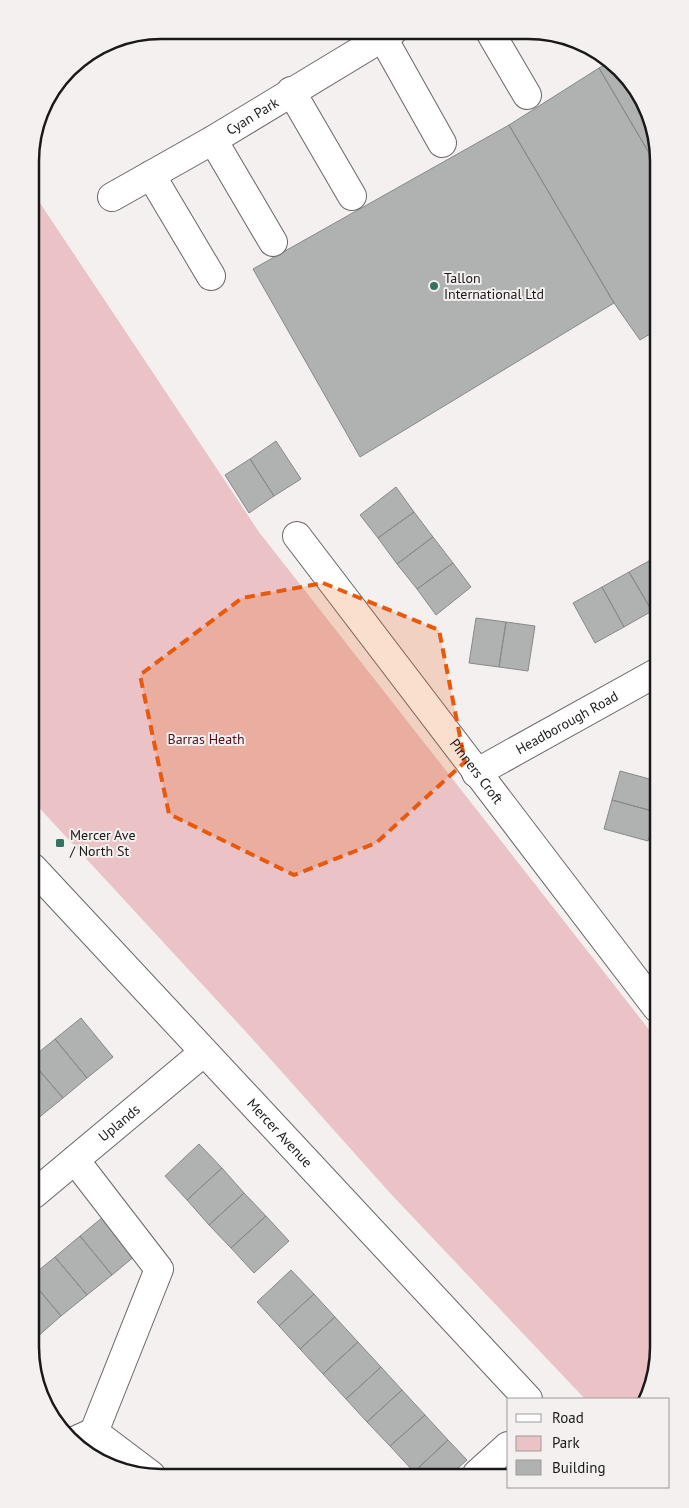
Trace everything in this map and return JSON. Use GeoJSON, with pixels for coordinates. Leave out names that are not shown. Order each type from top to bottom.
{"type":"FeatureCollection","features":[{"type":"Feature","properties":{"kind":"street","name":"Cyan Park"},"geometry":{"type":"LineString","coordinates":[[112,197],[213,140],[291,91],[381,39]]}},
{"type":"Feature","properties":{"kind":"street"},"geometry":{"type":"LineString","coordinates":[[390,39],[442,143]]}},
{"type":"Feature","properties":{"kind":"street"},"geometry":{"type":"LineString","coordinates":[[494,39],[527,95]]}},
{"type":"Feature","properties":{"kind":"street"},"geometry":{"type":"LineString","coordinates":[[291,91],[352,196]]}},
{"type":"Feature","properties":{"kind":"street"},"geometry":{"type":"LineString","coordinates":[[213,140],[273,242]]}},
{"type":"Feature","properties":{"kind":"street"},"geometry":{"type":"LineString","coordinates":[[151,175],[211,276]]}},
{"type":"Feature","properties":{"kind":"street","name":"Pinners Croft"},"geometry":{"type":"LineString","coordinates":[[297,536],[650,998]]}},
{"type":"Feature","properties":{"kind":"street","name":"Headborough Road"},"geometry":{"type":"LineString","coordinates":[[476,772],[650,676]]}},
{"type":"Feature","properties":{"kind":"street","name":"Mercer Avenue"},"geometry":{"type":"LineString","coordinates":[[39,874],[527,1398]]}},
{"type":"Feature","properties":{"kind":"street","name":"Uplands"},"geometry":{"type":"LineString","coordinates":[[39,1190],[204,1052]]}},
{"type":"Feature","properties":{"kind":"street"},"geometry":{"type":"LineString","coordinates":[[74,1160],[159,1269],[83,1437],[134,1466]]}},
{"type":"Feature","properties":{"kind":"street"},"geometry":{"type":"LineString","coordinates":[[483,1469],[507,1447]]}},
{"type":"Feature","properties":{"kind":"highlighted area"},"geometry":{"type":"Polygon","coordinates":[[[323,583],[439,630],[465,762],[376,843],[294,875],[169,814],[140,675],[242,598],[323,583]]]}},
{"type":"Feature","properties":{"kind":"green space","name":"Barras Heath"},"geometry":{"type":"Polygon","coordinates":[[[39,202],[259,532],[650,1031],[650,1355],[648,1371],[639,1398],[584,1398],[390,1193],[247,1033],[39,808],[39,202]]]}},
{"type":"Feature","properties":{"kind":"building"},"geometry":{"type":"Polygon","coordinates":[[[604,65],[609,69],[634,100],[646,129],[650,154],[599,68],[604,65]]]}},
{"type":"Feature","properties":{"kind":"building"},"geometry":{"type":"Polygon","coordinates":[[[599,68],[650,154],[650,334],[640,340],[614,303],[509,125],[599,68]]]}},
{"type":"Feature","properties":{"kind":"building","name":"Tallon International Ltd"},"geometry":{"type":"Polygon","coordinates":[[[509,125],[614,303],[360,457],[253,269],[509,125]]]}},
{"type":"Feature","properties":{"kind":"building"},"geometry":{"type":"Polygon","coordinates":[[[276,441],[301,479],[274,496],[250,459],[276,441]]]}},
{"type":"Feature","properties":{"kind":"building"},"geometry":{"type":"Polygon","coordinates":[[[250,459],[274,496],[249,513],[225,475],[250,459]]]}},
{"type":"Feature","properties":{"kind":"building"},"geometry":{"type":"Polygon","coordinates":[[[396,487],[414,512],[378,538],[360,515],[396,487]]]}},
{"type":"Feature","properties":{"kind":"building"},"geometry":{"type":"Polygon","coordinates":[[[414,512],[433,537],[397,564],[378,538],[414,512]]]}},
{"type":"Feature","properties":{"kind":"building"},"geometry":{"type":"Polygon","coordinates":[[[433,537],[453,563],[417,589],[397,564],[433,537]]]}},
{"type":"Feature","properties":{"kind":"building"},"geometry":{"type":"Polygon","coordinates":[[[650,560],[650,608],[629,572],[650,560]]]}},
{"type":"Feature","properties":{"kind":"building"},"geometry":{"type":"Polygon","coordinates":[[[453,563],[471,587],[436,615],[417,589],[453,563]]]}},
{"type":"Feature","properties":{"kind":"building"},"geometry":{"type":"Polygon","coordinates":[[[629,572],[650,608],[650,612],[624,627],[602,587],[629,572]]]}},
{"type":"Feature","properties":{"kind":"building"},"geometry":{"type":"Polygon","coordinates":[[[602,587],[624,627],[595,643],[573,603],[602,587]]]}},
{"type":"Feature","properties":{"kind":"building"},"geometry":{"type":"Polygon","coordinates":[[[476,618],[506,622],[499,667],[469,663],[476,618]]]}},
{"type":"Feature","properties":{"kind":"building"},"geometry":{"type":"Polygon","coordinates":[[[506,622],[535,626],[528,671],[499,667],[506,622]]]}},
{"type":"Feature","properties":{"kind":"building"},"geometry":{"type":"Polygon","coordinates":[[[620,771],[650,779],[650,810],[612,800],[620,771]]]}},
{"type":"Feature","properties":{"kind":"building"},"geometry":{"type":"Polygon","coordinates":[[[612,800],[650,810],[650,834],[648,841],[604,829],[612,800]]]}},
{"type":"Feature","properties":{"kind":"building"},"geometry":{"type":"Polygon","coordinates":[[[81,1018],[113,1057],[87,1078],[55,1039],[81,1018]]]}},
{"type":"Feature","properties":{"kind":"building"},"geometry":{"type":"Polygon","coordinates":[[[55,1039],[87,1078],[63,1098],[39,1070],[39,1052],[55,1039]]]}},
{"type":"Feature","properties":{"kind":"building"},"geometry":{"type":"Polygon","coordinates":[[[39,1070],[63,1098],[39,1117],[39,1070]]]}},
{"type":"Feature","properties":{"kind":"building"},"geometry":{"type":"Polygon","coordinates":[[[199,1144],[222,1168],[187,1200],[165,1176],[199,1144]]]}},
{"type":"Feature","properties":{"kind":"building"},"geometry":{"type":"Polygon","coordinates":[[[222,1168],[244,1193],[209,1225],[187,1200],[222,1168]]]}},
{"type":"Feature","properties":{"kind":"building"},"geometry":{"type":"Polygon","coordinates":[[[244,1193],[266,1216],[231,1248],[209,1225],[244,1193]]]}},
{"type":"Feature","properties":{"kind":"building"},"geometry":{"type":"Polygon","coordinates":[[[109,1212],[141,1251],[112,1275],[80,1236],[109,1212]]]}},
{"type":"Feature","properties":{"kind":"building"},"geometry":{"type":"Polygon","coordinates":[[[266,1216],[289,1241],[254,1273],[231,1248],[266,1216]]]}},
{"type":"Feature","properties":{"kind":"building"},"geometry":{"type":"Polygon","coordinates":[[[80,1236],[112,1275],[87,1295],[55,1257],[80,1236]]]}},
{"type":"Feature","properties":{"kind":"building"},"geometry":{"type":"Polygon","coordinates":[[[55,1257],[87,1295],[61,1316],[39,1290],[39,1270],[55,1257]]]}},
{"type":"Feature","properties":{"kind":"building"},"geometry":{"type":"Polygon","coordinates":[[[291,1270],[314,1294],[279,1326],[257,1302],[291,1270]]]}},
{"type":"Feature","properties":{"kind":"building"},"geometry":{"type":"Polygon","coordinates":[[[39,1290],[61,1316],[39,1335],[39,1290]]]}},
{"type":"Feature","properties":{"kind":"building"},"geometry":{"type":"Polygon","coordinates":[[[314,1294],[335,1317],[300,1349],[279,1326],[314,1294]]]}},
{"type":"Feature","properties":{"kind":"building"},"geometry":{"type":"Polygon","coordinates":[[[335,1317],[358,1342],[323,1374],[300,1349],[335,1317]]]}},
{"type":"Feature","properties":{"kind":"building"},"geometry":{"type":"Polygon","coordinates":[[[358,1342],[381,1367],[346,1399],[323,1374],[358,1342]]]}},
{"type":"Feature","properties":{"kind":"building"},"geometry":{"type":"Polygon","coordinates":[[[381,1367],[402,1390],[367,1422],[346,1399],[381,1367]]]}},
{"type":"Feature","properties":{"kind":"building"},"geometry":{"type":"Polygon","coordinates":[[[402,1390],[425,1415],[390,1446],[367,1422],[402,1390]]]}},
{"type":"Feature","properties":{"kind":"building"},"geometry":{"type":"Polygon","coordinates":[[[425,1415],[448,1440],[417,1469],[411,1469],[390,1446],[425,1415]]]}},
{"type":"Feature","properties":{"kind":"building"},"geometry":{"type":"Polygon","coordinates":[[[448,1440],[467,1460],[457,1469],[417,1469],[448,1440]]]}},
{"type":"Feature","properties":{"kind":"place","name":"Tallon International Ltd"},"geometry":{"type":"Point","coordinates":[434,286]}},
{"type":"Feature","properties":{"kind":"place","name":"Mercer Ave / North St"},"geometry":{"type":"Point","coordinates":[60,843]}}]}
